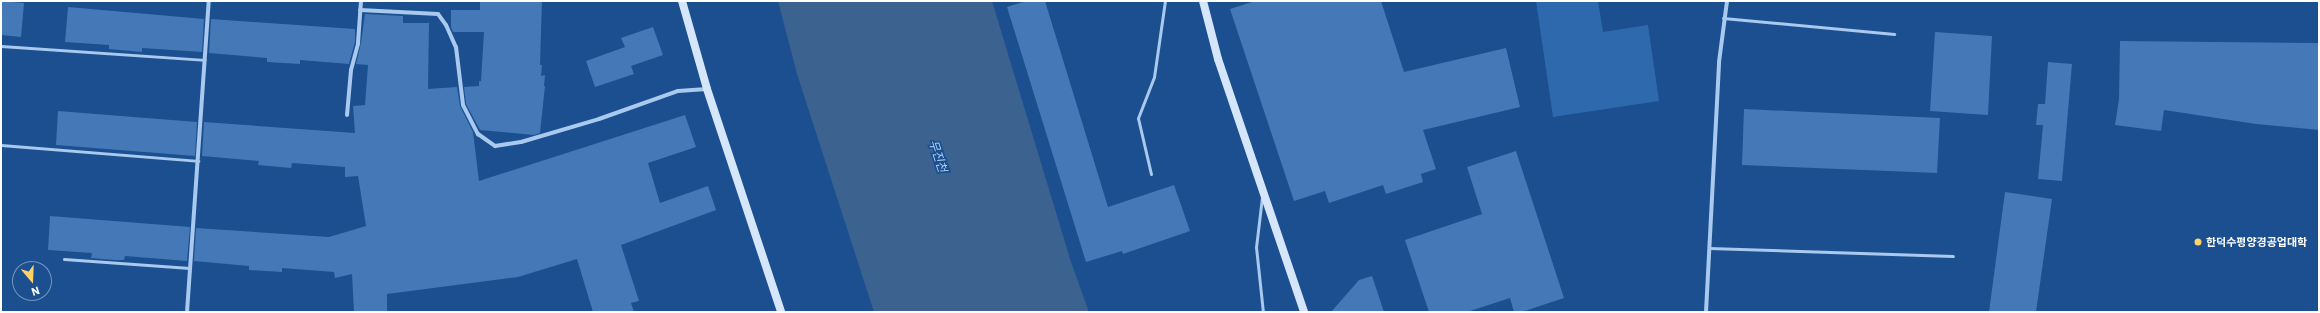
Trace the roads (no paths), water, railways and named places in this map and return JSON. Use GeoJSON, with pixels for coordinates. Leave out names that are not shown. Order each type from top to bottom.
{"type":"FeatureCollection","features":[{"type":"Feature","properties":{"kind":"street"},"geometry":{"type":"LineString","coordinates":[[187,312],[209,1]]}},
{"type":"Feature","properties":{"kind":"street"},"geometry":{"type":"LineString","coordinates":[[347,115],[351,70],[358,43],[361,1]]}},
{"type":"Feature","properties":{"kind":"street"},"geometry":{"type":"LineString","coordinates":[[682,1],[707,89],[781,312]]}},
{"type":"Feature","properties":{"kind":"street"},"geometry":{"type":"LineString","coordinates":[[1203,1],[1218,59],[1304,312]]}},
{"type":"Feature","properties":{"kind":"street"},"geometry":{"type":"LineString","coordinates":[[1706,312],[1719,62],[1723,18],[1727,1]]}},
{"type":"Feature","properties":{"kind":"street"},"geometry":{"type":"LineString","coordinates":[[360,10],[438,14],[446,25],[456,47],[463,105],[478,134],[495,146],[521,142],[592,121],[678,92],[707,89]]}},
{"type":"Feature","properties":{"kind":"lane"},"geometry":{"type":"LineString","coordinates":[[1151,174],[1138,118],[1154,77],[1165,1]]}},
{"type":"Feature","properties":{"kind":"lane"},"geometry":{"type":"LineString","coordinates":[[1723,18],[1894,34]]}},
{"type":"Feature","properties":{"kind":"lane"},"geometry":{"type":"LineString","coordinates":[[1,46],[205,60]]}},
{"type":"Feature","properties":{"kind":"lane"},"geometry":{"type":"LineString","coordinates":[[1,145],[198,161]]}},
{"type":"Feature","properties":{"kind":"lane"},"geometry":{"type":"LineString","coordinates":[[1263,191],[1256,247],[1263,312]]}},
{"type":"Feature","properties":{"kind":"lane"},"geometry":{"type":"LineString","coordinates":[[1709,248],[1953,256]]}},
{"type":"Feature","properties":{"kind":"lane"},"geometry":{"type":"LineString","coordinates":[[64,259],[190,268]]}},
{"type":"Feature","properties":{"kind":"water","name":"무진천"},"geometry":{"type":"Polygon","coordinates":[[[778,1],[992,1],[1071,262],[1089,312],[874,312],[797,74],[778,1]]]}},
{"type":"Feature","properties":{"kind":"place","name":"한덕수평양경공업대학"},"geometry":{"type":"Point","coordinates":[2198,242]}}]}
